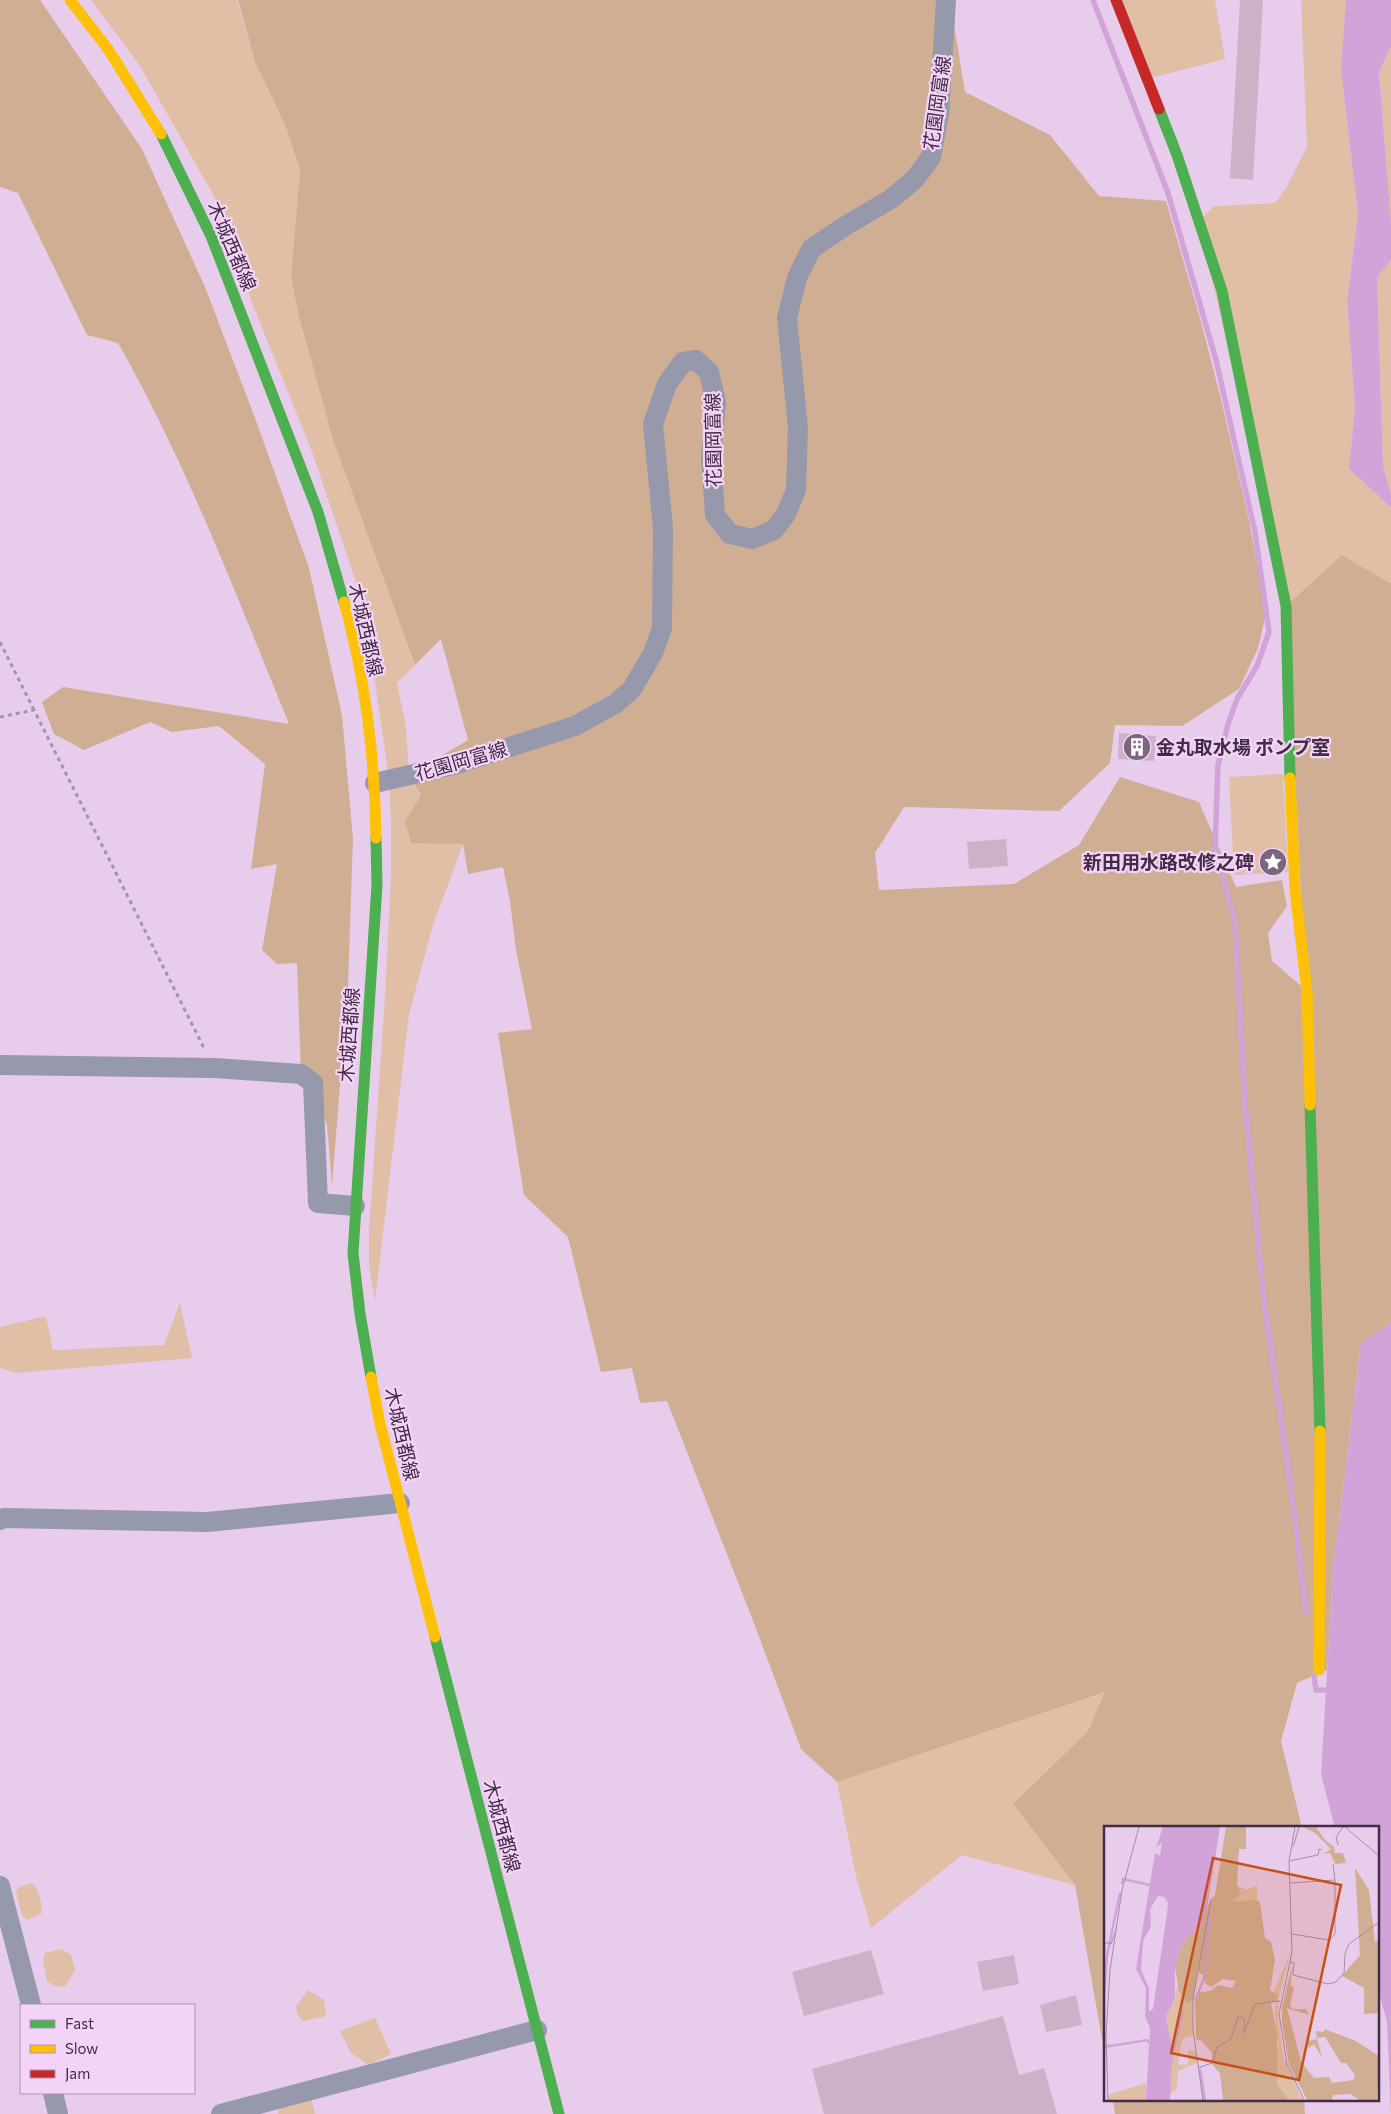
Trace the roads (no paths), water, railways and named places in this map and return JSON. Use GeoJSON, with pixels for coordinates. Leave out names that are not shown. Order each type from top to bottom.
{"type":"FeatureCollection","features":[{"type":"Feature","properties":{"kind":"main road","name":"木城西都線"},"geometry":{"type":"LineString","coordinates":[[70,0],[108,49],[163,137],[211,236],[318,512],[355,642],[375,783],[377,885],[353,1253],[360,1314],[380,1424],[559,2114]]}},
{"type":"Feature","properties":{"kind":"main road"},"geometry":{"type":"LineString","coordinates":[[1116,0],[1177,155],[1222,292],[1242,378],[1286,606],[1295,891],[1307,991],[1320,1446],[1320,1670]]}},
{"type":"Feature","properties":{"kind":"street","name":"花園岡富線"},"geometry":{"type":"LineString","coordinates":[[375,783],[457,764],[575,726],[615,704],[632,689],[653,653],[662,628],[663,528],[653,424],[667,384],[683,362],[696,360],[709,372],[716,402],[711,457],[715,515],[730,534],[752,539],[774,530],[786,514],[796,490],[798,459],[798,428],[788,318],[797,278],[811,249],[891,199],[915,179],[931,157],[939,114],[946,0]]}},
{"type":"Feature","properties":{"kind":"street"},"geometry":{"type":"LineString","coordinates":[[0,1065],[214,1068],[301,1074],[313,1083],[318,1203],[355,1206]]}},
{"type":"Feature","properties":{"kind":"street"},"geometry":{"type":"LineString","coordinates":[[0,1520],[4,1518],[207,1522],[400,1504]]}},
{"type":"Feature","properties":{"kind":"street"},"geometry":{"type":"LineString","coordinates":[[0,1886],[31,2004]]}},
{"type":"Feature","properties":{"kind":"street"},"geometry":{"type":"LineString","coordinates":[[221,2114],[537,2030]]}},
{"type":"Feature","properties":{"kind":"street"},"geometry":{"type":"LineString","coordinates":[[53,2094],[58,2114]]}},
{"type":"Feature","properties":{"kind":"waterway"},"geometry":{"type":"LineString","coordinates":[[1093,0],[1168,193],[1216,360],[1255,532],[1269,632],[1257,666],[1237,699],[1228,724],[1218,765],[1215,850],[1235,922],[1245,1104],[1264,1301],[1293,1502],[1306,1614]]}},
{"type":"Feature","properties":{"kind":"waterway"},"geometry":{"type":"LineString","coordinates":[[1314,1675],[1316,1690],[1331,1690]]}},
{"type":"Feature","properties":{"kind":"place","name":"金丸取水場 ポンプ室"},"geometry":{"type":"Point","coordinates":[1137,747]}},
{"type":"Feature","properties":{"kind":"place","name":"新田用水路改修之碑"},"geometry":{"type":"Point","coordinates":[1273,862]}}]}
